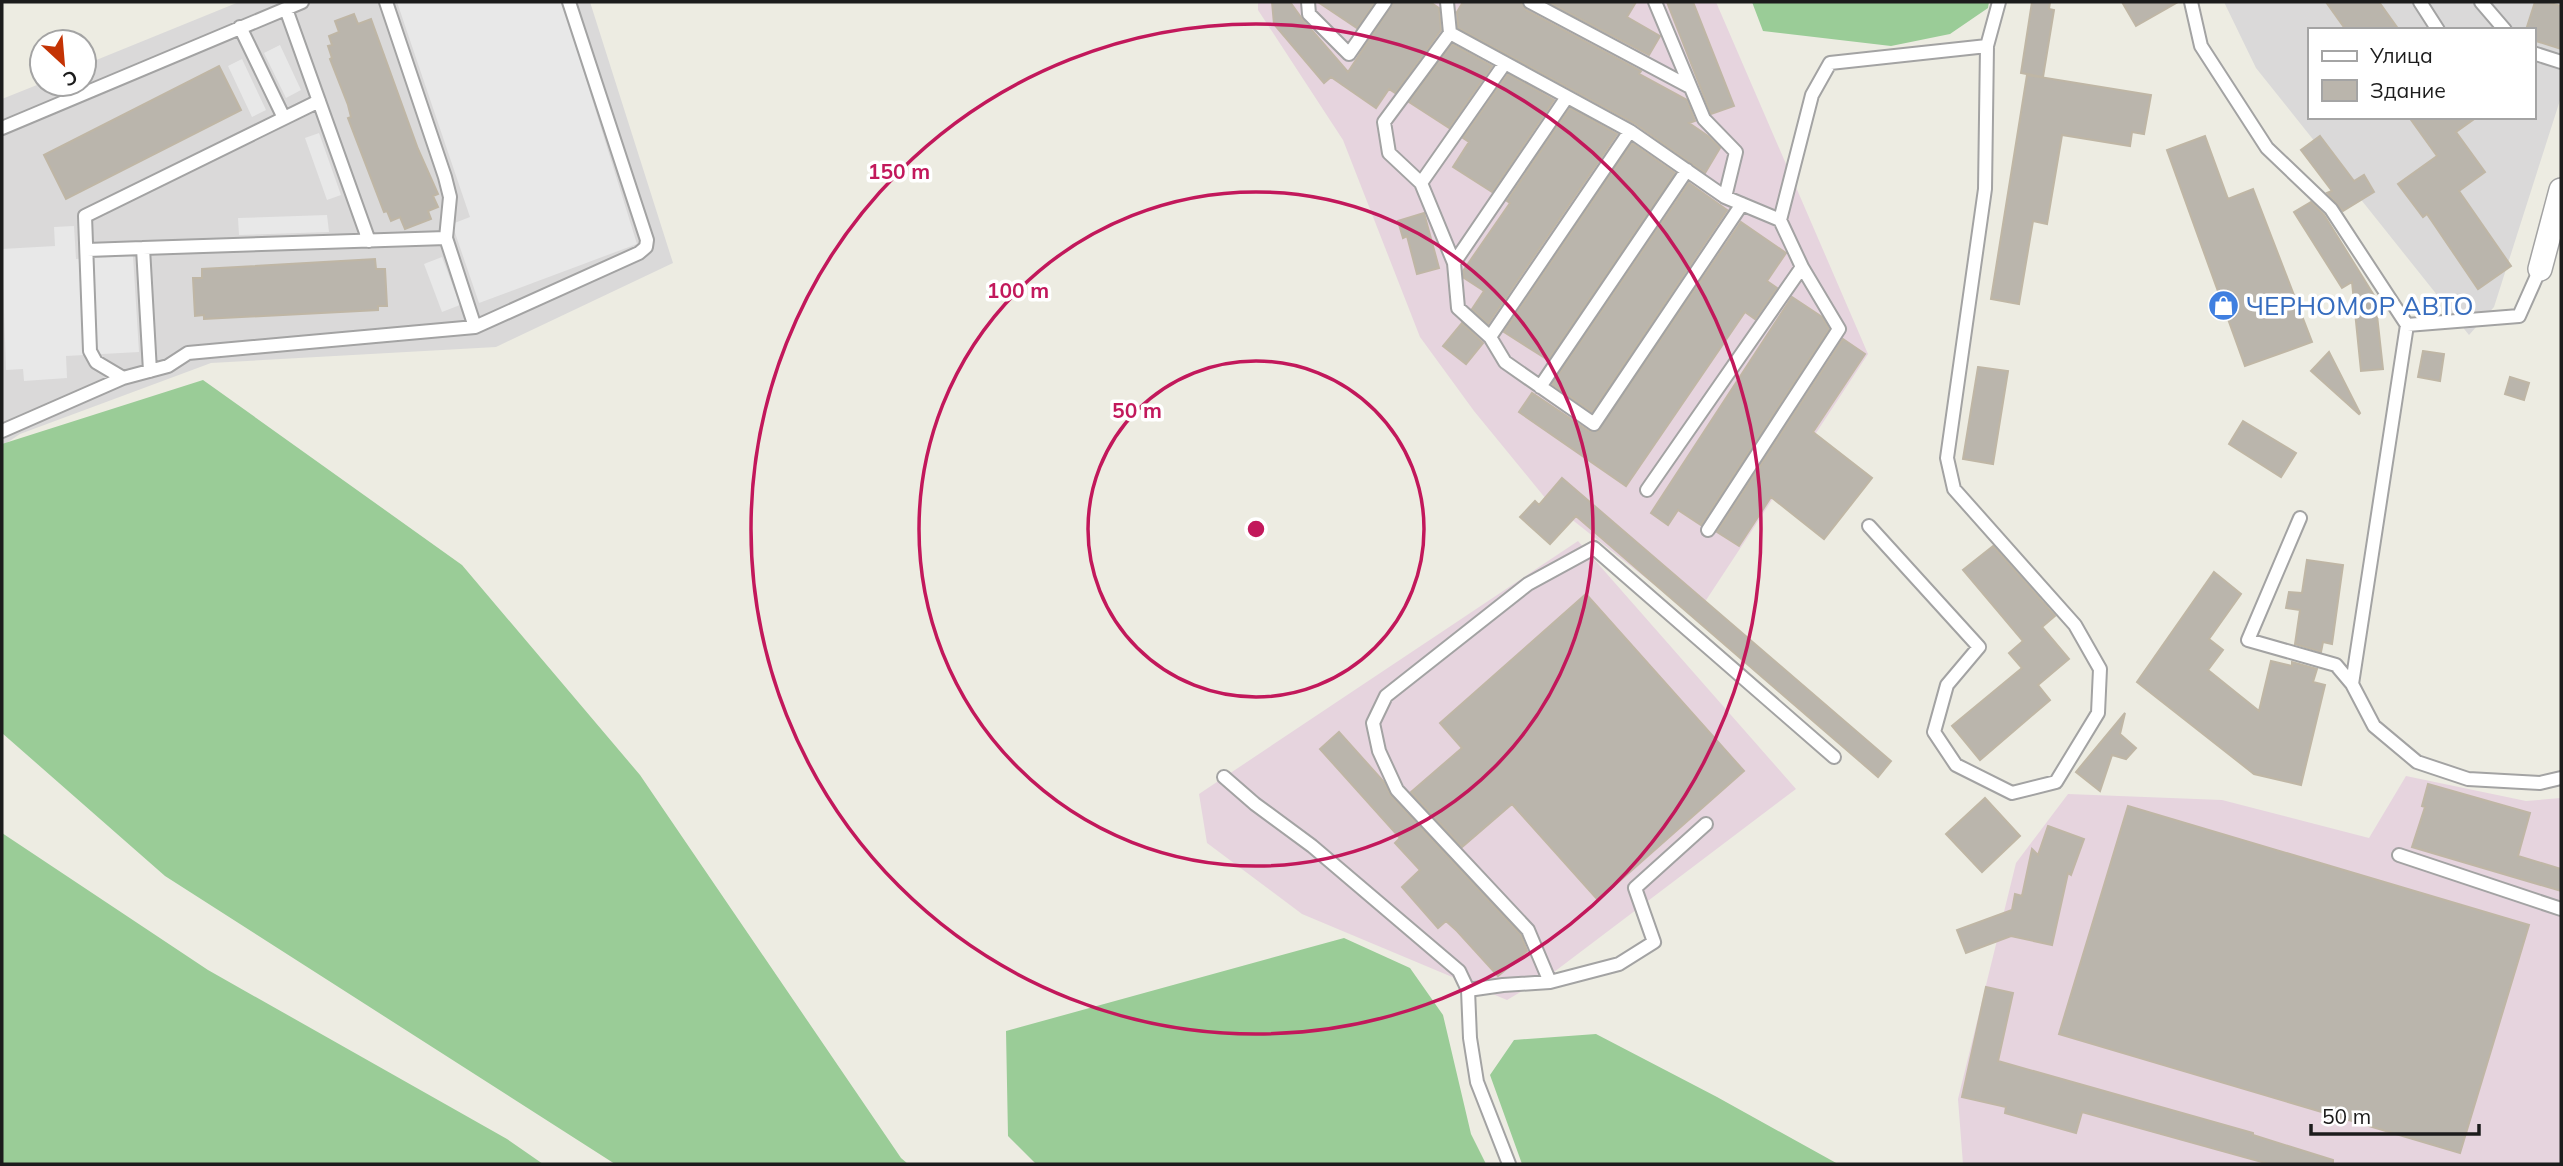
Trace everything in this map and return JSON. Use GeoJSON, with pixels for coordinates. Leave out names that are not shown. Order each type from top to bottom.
{"type":"FeatureCollection","features":[{"type":"Feature","properties":{"kind":"street"},"geometry":{"type":"LineString","coordinates":[[2540,269],[2561,190]]}},
{"type":"Feature","properties":{"kind":"lane"},"geometry":{"type":"LineString","coordinates":[[2,128],[302,2]]}},
{"type":"Feature","properties":{"kind":"lane"},"geometry":{"type":"LineString","coordinates":[[386,2],[445,177],[450,197],[446,238],[475,327]]}},
{"type":"Feature","properties":{"kind":"lane"},"geometry":{"type":"LineString","coordinates":[[2,431],[123,378],[168,366],[188,353],[475,327],[639,253],[646,247],[647,240],[569,2]]}},
{"type":"Feature","properties":{"kind":"lane"},"geometry":{"type":"LineString","coordinates":[[1308,2],[1310,14],[1349,54],[1385,2]]}},
{"type":"Feature","properties":{"kind":"lane"},"geometry":{"type":"LineString","coordinates":[[1447,2],[1450,33],[1384,122],[1389,153],[1421,183],[1454,263],[1458,308],[1490,337],[1505,362],[1594,424],[1742,204]]}},
{"type":"Feature","properties":{"kind":"lane"},"geometry":{"type":"LineString","coordinates":[[1530,2],[1688,86]]}},
{"type":"Feature","properties":{"kind":"lane"},"geometry":{"type":"LineString","coordinates":[[1655,2],[1704,119],[1736,152],[1725,197]]}},
{"type":"Feature","properties":{"kind":"lane"},"geometry":{"type":"LineString","coordinates":[[1869,526],[1979,647],[1947,685],[1934,732],[1956,765],[2012,793],[2056,782],[2098,713],[2100,669],[2075,625],[1954,489],[1947,458],[1986,189],[1987,46],[1999,2]]}},
{"type":"Feature","properties":{"kind":"lane"},"geometry":{"type":"LineString","coordinates":[[2191,2],[2201,46],[2267,148],[2331,209],[2407,325],[2352,684]]}},
{"type":"Feature","properties":{"kind":"lane"},"geometry":{"type":"LineString","coordinates":[[2420,2],[2437,28]]}},
{"type":"Feature","properties":{"kind":"lane"},"geometry":{"type":"LineString","coordinates":[[2481,2],[2503,28]]}},
{"type":"Feature","properties":{"kind":"lane"},"geometry":{"type":"LineString","coordinates":[[286,9],[369,241]]}},
{"type":"Feature","properties":{"kind":"lane"},"geometry":{"type":"LineString","coordinates":[[240,27],[284,118]]}},
{"type":"Feature","properties":{"kind":"lane"},"geometry":{"type":"LineString","coordinates":[[1450,33],[1630,131],[1725,197],[1780,220]]}},
{"type":"Feature","properties":{"kind":"lane"},"geometry":{"type":"LineString","coordinates":[[1708,530],[1839,329],[1802,267],[1780,220],[1812,95],[1830,63],[1987,46]]}},
{"type":"Feature","properties":{"kind":"lane"},"geometry":{"type":"LineString","coordinates":[[2535,54],[2561,62]]}},
{"type":"Feature","properties":{"kind":"lane"},"geometry":{"type":"LineString","coordinates":[[1421,183],[1505,63]]}},
{"type":"Feature","properties":{"kind":"lane"},"geometry":{"type":"LineString","coordinates":[[1454,263],[1567,97]]}},
{"type":"Feature","properties":{"kind":"lane"},"geometry":{"type":"LineString","coordinates":[[123,378],[96,362],[90,351],[85,216],[319,101]]}},
{"type":"Feature","properties":{"kind":"lane"},"geometry":{"type":"LineString","coordinates":[[1490,337],[1630,131]]}},
{"type":"Feature","properties":{"kind":"lane"},"geometry":{"type":"LineString","coordinates":[[1540,387],[1687,170]]}},
{"type":"Feature","properties":{"kind":"lane"},"geometry":{"type":"LineString","coordinates":[[87,250],[446,238]]}},
{"type":"Feature","properties":{"kind":"lane"},"geometry":{"type":"LineString","coordinates":[[143,248],[150,371]]}},
{"type":"Feature","properties":{"kind":"lane"},"geometry":{"type":"LineString","coordinates":[[1647,490],[1802,267]]}},
{"type":"Feature","properties":{"kind":"lane"},"geometry":{"type":"LineString","coordinates":[[2407,325],[2519,316],[2540,269]]}},
{"type":"Feature","properties":{"kind":"lane"},"geometry":{"type":"LineString","coordinates":[[2300,517],[2248,640],[2336,665],[2352,684],[2374,726],[2417,762],[2468,779],[2540,783],[2561,778]]}},
{"type":"Feature","properties":{"kind":"lane"},"geometry":{"type":"LineString","coordinates":[[1550,982],[1528,930],[1397,790],[1379,751],[1373,723],[1386,696],[1528,584],[1594,548],[1834,757]]}},
{"type":"Feature","properties":{"kind":"lane"},"geometry":{"type":"LineString","coordinates":[[1224,777],[1255,804],[1312,846],[1459,971],[1468,990],[1470,1038],[1477,1082],[1509,1164]]}},
{"type":"Feature","properties":{"kind":"lane"},"geometry":{"type":"LineString","coordinates":[[1468,990],[1550,982],[1619,964],[1654,942],[1635,888],[1706,824]]}},
{"type":"Feature","properties":{"kind":"lane"},"geometry":{"type":"LineString","coordinates":[[2399,855],[2561,909]]}},
{"type":"Feature","properties":{"kind":"shaded area"},"geometry":{"type":"Polygon","coordinates":[[[239,2],[590,2],[673,263],[496,347],[211,363],[20,434],[2,446],[2,99],[28,89],[28,98],[98,98],[98,59],[239,2]]]}},
{"type":"Feature","properties":{"kind":"shaded area"},"geometry":{"type":"Polygon","coordinates":[[[397,2],[562,2],[637,244],[479,303],[452,224],[470,217],[397,2]]]}},
{"type":"Feature","properties":{"kind":"shaded area"},"geometry":{"type":"Polygon","coordinates":[[[1258,2],[1716,2],[1868,354],[1695,617],[1546,499],[1474,411],[1420,337],[1343,140],[1258,10],[1258,2]]]}},
{"type":"Feature","properties":{"kind":"shaded area"},"geometry":{"type":"Polygon","coordinates":[[[2224,2],[2561,2],[2561,97],[2494,307],[2469,335],[2256,68],[2224,2]]]}},
{"type":"Feature","properties":{"kind":"shaded area"},"geometry":{"type":"Polygon","coordinates":[[[280,45],[301,90],[286,98],[264,53],[280,45]]]}},
{"type":"Feature","properties":{"kind":"shaded area"},"geometry":{"type":"Polygon","coordinates":[[[242,59],[266,110],[252,117],[228,66],[242,59]]]}},
{"type":"Feature","properties":{"kind":"shaded area"},"geometry":{"type":"Polygon","coordinates":[[[319,133],[341,195],[327,200],[305,138],[319,133]]]}},
{"type":"Feature","properties":{"kind":"shaded area"},"geometry":{"type":"Polygon","coordinates":[[[327,215],[329,232],[239,235],[238,218],[327,215]]]}},
{"type":"Feature","properties":{"kind":"shaded area"},"geometry":{"type":"Polygon","coordinates":[[[74,226],[76,259],[133,256],[139,352],[66,356],[67,378],[24,381],[23,369],[6,370],[2,249],[55,246],[54,227],[74,226]]]}},
{"type":"Feature","properties":{"kind":"shaded area"},"geometry":{"type":"Polygon","coordinates":[[[442,257],[460,305],[442,312],[424,264],[442,257]]]}},
{"type":"Feature","properties":{"kind":"shaded area"},"geometry":{"type":"Polygon","coordinates":[[[1578,541],[1796,789],[1554,972],[1507,1000],[1302,914],[1207,843],[1199,794],[1578,541]]]}},
{"type":"Feature","properties":{"kind":"shaded area"},"geometry":{"type":"Polygon","coordinates":[[[2406,776],[2526,801],[2561,798],[2561,1164],[1963,1164],[1958,1099],[2016,863],[2068,794],[2222,800],[2369,838],[2406,776]]]}},
{"type":"Feature","properties":{"kind":"green space"},"geometry":{"type":"Polygon","coordinates":[[[1752,2],[1989,2],[1988,8],[1950,34],[1891,46],[1763,31],[1752,2]]]}},
{"type":"Feature","properties":{"kind":"green space"},"geometry":{"type":"Polygon","coordinates":[[[203,380],[462,565],[640,775],[901,1158],[908,1164],[615,1164],[165,876],[2,733],[2,444],[203,380]]]}},
{"type":"Feature","properties":{"kind":"green space"},"geometry":{"type":"Polygon","coordinates":[[[2,833],[208,970],[507,1139],[543,1164],[2,1164],[2,833]]]}},
{"type":"Feature","properties":{"kind":"green space"},"geometry":{"type":"Polygon","coordinates":[[[1344,938],[1410,968],[1443,1015],[1471,1134],[1486,1164],[1036,1164],[1008,1136],[1006,1031],[1344,938]]]}},
{"type":"Feature","properties":{"kind":"green space"},"geometry":{"type":"Polygon","coordinates":[[[1596,1034],[1838,1164],[1522,1164],[1490,1075],[1514,1040],[1596,1034]]]}},
{"type":"Feature","properties":{"kind":"building"},"geometry":{"type":"Polygon","coordinates":[[[1272,2],[1290,2],[1348,72],[1394,2],[1430,2],[1439,8],[1441,30],[1395,93],[1389,89],[1376,108],[1331,77],[1324,83],[1274,24],[1272,2]]]}},
{"type":"Feature","properties":{"kind":"building"},"geometry":{"type":"Polygon","coordinates":[[[1318,2],[1375,2],[1357,28],[1318,2]]]}},
{"type":"Feature","properties":{"kind":"building"},"geometry":{"type":"Polygon","coordinates":[[[1463,2],[1521,2],[1526,10],[1641,71],[1639,74],[1687,100],[1695,121],[1689,123],[1720,148],[1705,173],[1634,123],[1458,28],[1457,12],[1463,2]]]}},
{"type":"Feature","properties":{"kind":"building"},"geometry":{"type":"Polygon","coordinates":[[[1548,2],[1636,2],[1627,17],[1660,36],[1649,55],[1548,2]]]}},
{"type":"Feature","properties":{"kind":"building"},"geometry":{"type":"Polygon","coordinates":[[[1667,2],[1693,2],[1734,106],[1711,114],[1667,2]]]}},
{"type":"Feature","properties":{"kind":"building"},"geometry":{"type":"Polygon","coordinates":[[[2032,2],[2050,2],[2049,9],[2054,10],[2043,77],[2021,73],[2032,2]]]}},
{"type":"Feature","properties":{"kind":"building"},"geometry":{"type":"Polygon","coordinates":[[[2122,2],[2178,2],[2136,26],[2122,2]]]}},
{"type":"Feature","properties":{"kind":"building"},"geometry":{"type":"Polygon","coordinates":[[[2326,2],[2379,2],[2398,28],[2345,28],[2326,2]]]}},
{"type":"Feature","properties":{"kind":"building"},"geometry":{"type":"Polygon","coordinates":[[[2535,2],[2561,6],[2561,49],[2535,41],[2535,28],[2527,28],[2535,2]]]}},
{"type":"Feature","properties":{"kind":"building"},"geometry":{"type":"Polygon","coordinates":[[[354,14],[358,24],[371,19],[418,149],[438,194],[433,196],[438,207],[428,211],[431,219],[405,229],[400,217],[391,221],[387,211],[384,212],[348,118],[351,117],[348,105],[330,59],[332,58],[328,46],[332,45],[329,36],[339,32],[335,21],[354,14]]]}},
{"type":"Feature","properties":{"kind":"building"},"geometry":{"type":"Polygon","coordinates":[[[1452,44],[1492,66],[1449,128],[1409,102],[1452,44]]]}},
{"type":"Feature","properties":{"kind":"building"},"geometry":{"type":"Polygon","coordinates":[[[219,66],[241,110],[66,199],[44,155],[219,66]]]}},
{"type":"Feature","properties":{"kind":"building"},"geometry":{"type":"Polygon","coordinates":[[[1508,74],[1554,100],[1492,192],[1453,167],[1469,142],[1463,138],[1508,74]]]}},
{"type":"Feature","properties":{"kind":"building"},"geometry":{"type":"Polygon","coordinates":[[[2027,75],[2151,95],[2144,134],[2132,132],[2130,146],[2062,135],[2047,224],[2033,221],[2019,304],[1991,299],[2027,75]]]}},
{"type":"Feature","properties":{"kind":"building"},"geometry":{"type":"Polygon","coordinates":[[[1570,108],[1617,134],[1488,324],[1472,309],[1484,291],[1464,278],[1463,271],[1570,108]]]}},
{"type":"Feature","properties":{"kind":"building"},"geometry":{"type":"Polygon","coordinates":[[[2410,119],[2474,119],[2456,132],[2485,172],[2459,191],[2511,266],[2478,289],[2427,214],[2423,217],[2398,184],[2437,156],[2410,119]]]}},
{"type":"Feature","properties":{"kind":"building"},"geometry":{"type":"Polygon","coordinates":[[[2205,136],[2228,199],[2253,189],[2312,342],[2245,366],[2167,150],[2205,136]]]}},
{"type":"Feature","properties":{"kind":"building"},"geometry":{"type":"Polygon","coordinates":[[[2320,136],[2354,181],[2364,175],[2374,192],[2343,211],[2327,193],[2332,191],[2301,150],[2320,136]]]}},
{"type":"Feature","properties":{"kind":"building"},"geometry":{"type":"Polygon","coordinates":[[[1632,143],[1675,173],[1548,360],[1504,332],[1632,143]]]}},
{"type":"Feature","properties":{"kind":"building"},"geometry":{"type":"Polygon","coordinates":[[[1689,183],[1727,210],[1592,412],[1552,384],[1689,183]]]}},
{"type":"Feature","properties":{"kind":"building"},"geometry":{"type":"Polygon","coordinates":[[[2311,202],[2324,215],[2375,297],[2383,369],[2361,371],[2352,282],[2342,288],[2294,212],[2311,202]]]}},
{"type":"Feature","properties":{"kind":"building"},"geometry":{"type":"Polygon","coordinates":[[[1424,213],[1439,268],[1417,274],[1407,236],[1403,238],[1398,221],[1424,213]]]}},
{"type":"Feature","properties":{"kind":"building"},"geometry":{"type":"Polygon","coordinates":[[[1741,222],[1786,253],[1767,281],[1777,288],[1755,319],[1745,312],[1626,486],[1519,412],[1532,393],[1589,431],[1598,431],[1741,222]]]}},
{"type":"Feature","properties":{"kind":"building"},"geometry":{"type":"Polygon","coordinates":[[[375,259],[376,269],[385,269],[387,306],[378,306],[378,310],[204,319],[204,315],[195,316],[193,278],[202,278],[202,269],[375,259]]]}},
{"type":"Feature","properties":{"kind":"building"},"geometry":{"type":"Polygon","coordinates":[[[1792,297],[1822,317],[1829,329],[1701,525],[1678,510],[1668,525],[1651,513],[1792,297]]]}},
{"type":"Feature","properties":{"kind":"building"},"geometry":{"type":"Polygon","coordinates":[[[1462,323],[1483,343],[1466,364],[1443,346],[1462,323]]]}},
{"type":"Feature","properties":{"kind":"building"},"geometry":{"type":"Polygon","coordinates":[[[1843,339],[1865,354],[1813,432],[1872,478],[1824,539],[1771,497],[1739,546],[1717,532],[1843,339]]]}},
{"type":"Feature","properties":{"kind":"building"},"geometry":{"type":"Polygon","coordinates":[[[2423,351],[2444,354],[2440,381],[2418,377],[2423,351]]]}},
{"type":"Feature","properties":{"kind":"building"},"geometry":{"type":"Polygon","coordinates":[[[2329,352],[2360,413],[2359,414],[2311,371],[2329,352]]]}},
{"type":"Feature","properties":{"kind":"building"},"geometry":{"type":"Polygon","coordinates":[[[1978,367],[2008,371],[1993,464],[1963,459],[1978,367]]]}},
{"type":"Feature","properties":{"kind":"building"},"geometry":{"type":"Polygon","coordinates":[[[2510,377],[2529,383],[2524,400],[2505,394],[2510,377]]]}},
{"type":"Feature","properties":{"kind":"building"},"geometry":{"type":"Polygon","coordinates":[[[2243,421],[2296,453],[2281,477],[2229,444],[2243,421]]]}},
{"type":"Feature","properties":{"kind":"building"},"geometry":{"type":"Polygon","coordinates":[[[1562,478],[1891,761],[1878,777],[1576,516],[1550,544],[1520,517],[1535,501],[1539,505],[1562,478]]]}},
{"type":"Feature","properties":{"kind":"building"},"geometry":{"type":"Polygon","coordinates":[[[1993,546],[2055,616],[2042,627],[2069,659],[2038,685],[2050,700],[1980,760],[1952,726],[2022,668],[2009,653],[2023,641],[1963,570],[1993,546]]]}},
{"type":"Feature","properties":{"kind":"building"},"geometry":{"type":"Polygon","coordinates":[[[2307,560],[2343,565],[2332,644],[2323,642],[2321,652],[2295,644],[2300,610],[2286,608],[2289,592],[2302,593],[2307,560]]]}},
{"type":"Feature","properties":{"kind":"building"},"geometry":{"type":"Polygon","coordinates":[[[2214,572],[2241,594],[2209,639],[2223,650],[2208,670],[2259,711],[2271,661],[2292,666],[2292,662],[2317,669],[2313,682],[2325,685],[2301,785],[2254,774],[2137,682],[2214,572]]]}},
{"type":"Feature","properties":{"kind":"building"},"geometry":{"type":"Polygon","coordinates":[[[1586,594],[1744,771],[1598,900],[1512,804],[1462,847],[1411,792],[1462,748],[1440,723],[1586,594]]]}},
{"type":"Feature","properties":{"kind":"building"},"geometry":{"type":"Polygon","coordinates":[[[2125,713],[2120,734],[2136,748],[2126,759],[2112,755],[2100,791],[2076,772],[2125,713]]]}},
{"type":"Feature","properties":{"kind":"building"},"geometry":{"type":"Polygon","coordinates":[[[1339,732],[1384,782],[1391,796],[1521,935],[1527,951],[1498,976],[1446,921],[1438,928],[1402,887],[1420,870],[1395,843],[1400,838],[1320,749],[1339,732]]]}},
{"type":"Feature","properties":{"kind":"building"},"geometry":{"type":"Polygon","coordinates":[[[2428,784],[2530,813],[2518,856],[2561,869],[2561,891],[2412,847],[2425,807],[2422,806],[2428,784]]]}},
{"type":"Feature","properties":{"kind":"building"},"geometry":{"type":"Polygon","coordinates":[[[1985,798],[2020,836],[1982,872],[1946,834],[1985,798]]]}},
{"type":"Feature","properties":{"kind":"building"},"geometry":{"type":"Polygon","coordinates":[[[2128,806],[2529,925],[2460,1153],[2059,1034],[2128,806]]]}},
{"type":"Feature","properties":{"kind":"building"},"geometry":{"type":"Polygon","coordinates":[[[2048,826],[2084,839],[2071,875],[2068,873],[2052,945],[2011,936],[1966,953],[1957,930],[2012,910],[2015,894],[2022,896],[2032,849],[2038,855],[2048,826]]]}},
{"type":"Feature","properties":{"kind":"building"},"geometry":{"type":"Polygon","coordinates":[[[1986,987],[2013,993],[1998,1061],[2253,1133],[2333,1160],[2333,1164],[2269,1164],[2082,1112],[2076,1133],[2005,1113],[2006,1107],[1962,1097],[1986,987]]]}},
{"type":"Feature","properties":{"kind":"place","name":"ЧЕРНОМОР АВТО"},"geometry":{"type":"Point","coordinates":[2223,305]}}]}
